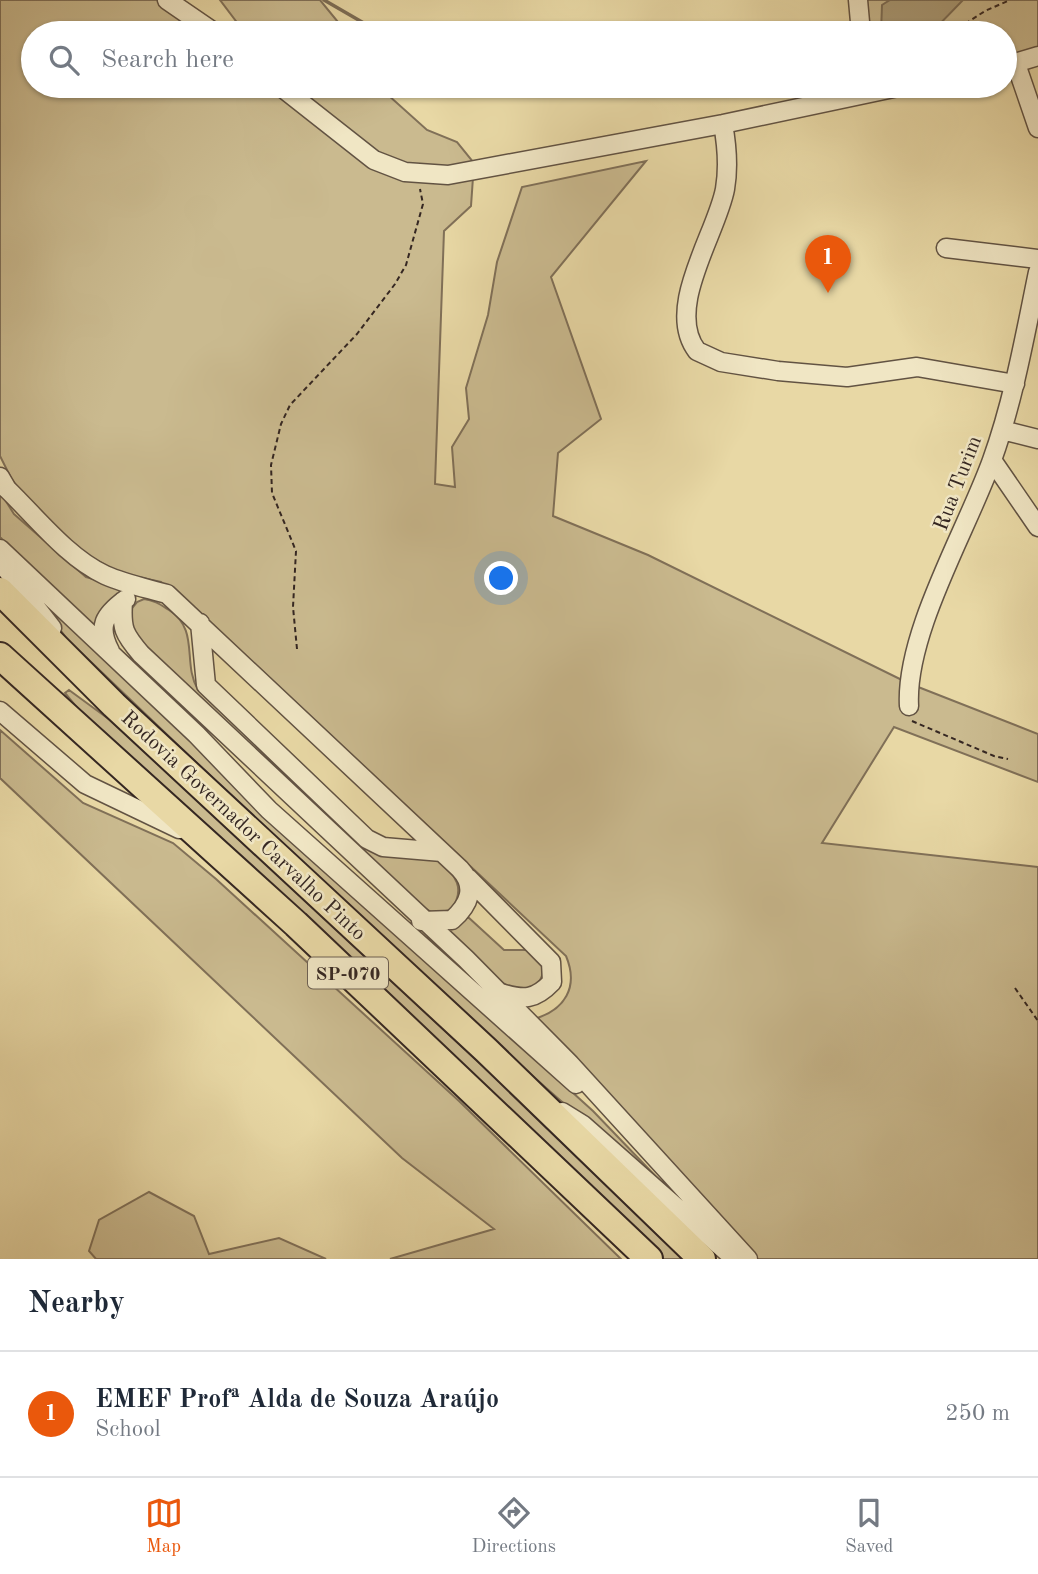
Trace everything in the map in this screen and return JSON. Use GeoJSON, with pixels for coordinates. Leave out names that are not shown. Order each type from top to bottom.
{"type":"FeatureCollection","features":[{"type":"Feature","properties":{"kind":"highway","name":"Rodovia Governador Carvalho Pinto"},"geometry":{"type":"LineString","coordinates":[[0,591],[114,705],[528,1090],[702,1259]]}},
{"type":"Feature","properties":{"kind":"highway","name":"Rodovia Governador Carvalho Pinto"},"geometry":{"type":"LineString","coordinates":[[0,656],[42,691],[296,924],[649,1259]]}},
{"type":"Feature","properties":{"kind":"street"},"geometry":{"type":"LineString","coordinates":[[167,0],[198,21]]}},
{"type":"Feature","properties":{"kind":"street"},"geometry":{"type":"LineString","coordinates":[[858,0],[860,21]]}},
{"type":"Feature","properties":{"kind":"street"},"geometry":{"type":"LineString","coordinates":[[1017,63],[1038,56]]}},
{"type":"Feature","properties":{"kind":"street"},"geometry":{"type":"LineString","coordinates":[[1017,81],[1038,128]]}},
{"type":"Feature","properties":{"kind":"street"},"geometry":{"type":"LineString","coordinates":[[295,98],[374,160],[418,174],[447,175],[723,124],[830,98]]}},
{"type":"Feature","properties":{"kind":"street"},"geometry":{"type":"LineString","coordinates":[[723,124],[728,168],[725,192],[696,268],[688,307],[689,335],[696,351],[722,362],[847,377],[917,367],[1014,384]]}},
{"type":"Feature","properties":{"kind":"street"},"geometry":{"type":"LineString","coordinates":[[946,248],[1038,259]]}},
{"type":"Feature","properties":{"kind":"street","name":"Rua Turim"},"geometry":{"type":"LineString","coordinates":[[909,706],[908,683],[917,643],[1002,430],[1034,314],[1038,272]]}},
{"type":"Feature","properties":{"kind":"street"},"geometry":{"type":"LineString","coordinates":[[1002,430],[1038,439]]}},
{"type":"Feature","properties":{"kind":"street"},"geometry":{"type":"LineString","coordinates":[[992,460],[1038,527]]}},
{"type":"Feature","properties":{"kind":"street"},"geometry":{"type":"LineString","coordinates":[[0,477],[7,489],[82,560],[102,574],[167,594],[442,852],[540,948],[551,962],[552,982],[539,996],[524,999],[499,993]]}},
{"type":"Feature","properties":{"kind":"street"},"geometry":{"type":"LineString","coordinates":[[0,549],[196,734],[269,810],[356,886],[455,980],[624,1125]]}},
{"type":"Feature","properties":{"kind":"street"},"geometry":{"type":"LineString","coordinates":[[0,561],[114,705]]}},
{"type":"Feature","properties":{"kind":"street"},"geometry":{"type":"LineString","coordinates":[[111,654],[102,635],[104,621],[123,601],[150,589]]}},
{"type":"Feature","properties":{"kind":"street"},"geometry":{"type":"LineString","coordinates":[[123,601],[121,624],[126,636],[499,993],[570,1065],[748,1259]]}},
{"type":"Feature","properties":{"kind":"street"},"geometry":{"type":"LineString","coordinates":[[200,623],[206,685],[357,830],[383,847],[442,852]]}},
{"type":"Feature","properties":{"kind":"street"},"geometry":{"type":"LineString","coordinates":[[0,668],[42,691]]}},
{"type":"Feature","properties":{"kind":"street"},"geometry":{"type":"LineString","coordinates":[[0,710],[85,784],[171,824],[218,855]]}},
{"type":"Feature","properties":{"kind":"street"},"geometry":{"type":"LineString","coordinates":[[196,734],[267,773]]}},
{"type":"Feature","properties":{"kind":"street"},"geometry":{"type":"LineString","coordinates":[[356,886],[404,915],[428,923],[452,920],[464,909],[470,896],[468,878]]}},
{"type":"Feature","properties":{"kind":"street"},"geometry":{"type":"LineString","coordinates":[[528,1090],[583,1125],[735,1259]]}},
{"type":"Feature","properties":{"kind":"path"},"geometry":{"type":"LineString","coordinates":[[970,21],[1010,0]]}},
{"type":"Feature","properties":{"kind":"path"},"geometry":{"type":"LineString","coordinates":[[297,649],[293,607],[296,551],[272,493],[271,465],[281,424],[290,405],[357,334],[401,274],[423,204],[418,174]]}},
{"type":"Feature","properties":{"kind":"path"},"geometry":{"type":"LineString","coordinates":[[909,706],[912,721],[1007,759]]}},
{"type":"Feature","properties":{"kind":"path"},"geometry":{"type":"LineString","coordinates":[[1015,988],[1038,1021]]}},
{"type":"Feature","properties":{"kind":"shaded area"},"geometry":{"type":"Polygon","coordinates":[[[0,0],[173,0],[200,21],[21,21],[21,98],[391,98],[427,130],[457,142],[474,163],[471,206],[444,231],[435,484],[455,487],[452,447],[469,419],[466,388],[488,315],[497,262],[522,187],[646,161],[551,277],[601,419],[558,453],[553,516],[648,555],[908,683],[1038,734],[1038,782],[894,727],[822,843],[1038,867],[1038,1259],[757,1259],[534,1019],[554,1010],[566,996],[571,978],[566,956],[229,640],[161,582],[120,573],[85,554],[31,506],[11,478],[0,456],[0,0]]]}},
{"type":"Feature","properties":{"kind":"shaded area"},"geometry":{"type":"Polygon","coordinates":[[[220,0],[320,0],[337,21],[236,21],[220,0]]]}},
{"type":"Feature","properties":{"kind":"shaded area"},"geometry":{"type":"Polygon","coordinates":[[[866,0],[1038,0],[1038,47],[1017,53],[1017,21],[869,21],[866,0]]]}},
{"type":"Feature","properties":{"kind":"shaded area"},"geometry":{"type":"Polygon","coordinates":[[[890,0],[963,0],[943,21],[881,21],[882,5],[890,0]]]}},
{"type":"Feature","properties":{"kind":"shaded area"},"geometry":{"type":"Polygon","coordinates":[[[0,492],[14,514],[86,577],[131,589],[94,633],[0,537],[0,492]]]}},
{"type":"Feature","properties":{"kind":"shaded area"},"geometry":{"type":"Polygon","coordinates":[[[27,584],[329,872],[593,1111],[666,1187],[543,1086],[291,852],[67,639],[27,584]]]}},
{"type":"Feature","properties":{"kind":"shaded area"},"geometry":{"type":"Polygon","coordinates":[[[144,599],[169,610],[184,627],[188,637],[193,680],[198,690],[367,848],[438,860],[444,866],[454,877],[458,889],[451,910],[433,913],[422,907],[133,635],[128,613],[137,602],[144,599]]]}},
{"type":"Feature","properties":{"kind":"shaded area"},"geometry":{"type":"Polygon","coordinates":[[[69,690],[110,720],[189,792],[624,1198],[682,1259],[654,1259],[102,738],[65,693],[69,690]]]}},
{"type":"Feature","properties":{"kind":"shaded area"},"geometry":{"type":"Polygon","coordinates":[[[0,730],[83,803],[173,843],[216,879],[459,1101],[621,1259],[390,1259],[494,1229],[402,1158],[0,778],[0,730]]]}},
{"type":"Feature","properties":{"kind":"shaded area"},"geometry":{"type":"Polygon","coordinates":[[[468,917],[504,950],[528,950],[543,966],[538,983],[521,992],[492,978],[443,930],[455,927],[468,917]]]}},
{"type":"Feature","properties":{"kind":"shaded area"},"geometry":{"type":"Polygon","coordinates":[[[149,1192],[194,1216],[209,1254],[279,1238],[326,1259],[96,1259],[89,1251],[99,1220],[149,1192]]]}},
{"type":"Feature","properties":{"kind":"waterway"},"geometry":{"type":"LineString","coordinates":[[324,0],[360,21]]}},
{"type":"Feature","properties":{"kind":"place","name":"EMEF Profª Alda de Souza Araújo"},"geometry":{"type":"Point","coordinates":[828,293]}}]}
